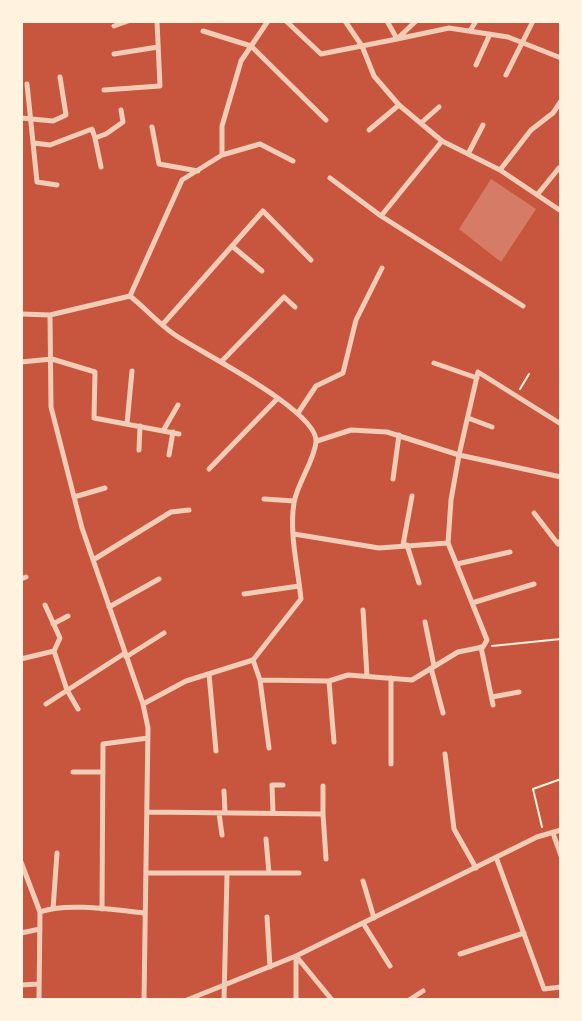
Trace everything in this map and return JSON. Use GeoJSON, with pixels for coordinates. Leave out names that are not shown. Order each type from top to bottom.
{"type":"FeatureCollection","features":[{"type":"Feature","properties":{"kind":"street"},"geometry":{"type":"LineString","coordinates":[[114,26],[128,21]]}},
{"type":"Feature","properties":{"kind":"street"},"geometry":{"type":"LineString","coordinates":[[104,90],[160,86],[157,21]]}},
{"type":"Feature","properties":{"kind":"street"},"geometry":{"type":"LineString","coordinates":[[222,155],[222,126],[242,61],[268,21]]}},
{"type":"Feature","properties":{"kind":"street"},"geometry":{"type":"LineString","coordinates":[[286,21],[321,54],[449,28],[490,34],[524,43],[561,58]]}},
{"type":"Feature","properties":{"kind":"street"},"geometry":{"type":"LineString","coordinates":[[345,21],[362,46],[374,76],[399,105],[442,141],[500,170],[561,211]]}},
{"type":"Feature","properties":{"kind":"street"},"geometry":{"type":"LineString","coordinates":[[387,21],[397,39]]}},
{"type":"Feature","properties":{"kind":"street"},"geometry":{"type":"LineString","coordinates":[[397,39],[416,21]]}},
{"type":"Feature","properties":{"kind":"street"},"geometry":{"type":"LineString","coordinates":[[470,31],[476,21]]}},
{"type":"Feature","properties":{"kind":"street"},"geometry":{"type":"LineString","coordinates":[[506,75],[533,21]]}},
{"type":"Feature","properties":{"kind":"street"},"geometry":{"type":"LineString","coordinates":[[203,31],[251,46],[326,120]]}},
{"type":"Feature","properties":{"kind":"street"},"geometry":{"type":"LineString","coordinates":[[476,65],[490,34]]}},
{"type":"Feature","properties":{"kind":"street"},"geometry":{"type":"LineString","coordinates":[[114,54],[158,47]]}},
{"type":"Feature","properties":{"kind":"street"},"geometry":{"type":"LineString","coordinates":[[21,118],[53,121],[66,115],[60,77]]}},
{"type":"Feature","properties":{"kind":"street"},"geometry":{"type":"LineString","coordinates":[[27,83],[37,183],[57,185]]}},
{"type":"Feature","properties":{"kind":"street"},"geometry":{"type":"LineString","coordinates":[[500,170],[531,130],[553,113],[561,102]]}},
{"type":"Feature","properties":{"kind":"street"},"geometry":{"type":"LineString","coordinates":[[369,130],[399,105]]}},
{"type":"Feature","properties":{"kind":"street"},"geometry":{"type":"LineString","coordinates":[[421,123],[439,107]]}},
{"type":"Feature","properties":{"kind":"street"},"geometry":{"type":"LineString","coordinates":[[95,138],[123,122],[121,110]]}},
{"type":"Feature","properties":{"kind":"street"},"geometry":{"type":"LineString","coordinates":[[468,154],[483,125]]}},
{"type":"Feature","properties":{"kind":"street"},"geometry":{"type":"LineString","coordinates":[[152,127],[159,164],[198,170]]}},
{"type":"Feature","properties":{"kind":"street"},"geometry":{"type":"LineString","coordinates":[[34,143],[50,145],[92,129],[102,167]]}},
{"type":"Feature","properties":{"kind":"street"},"geometry":{"type":"LineString","coordinates":[[381,216],[442,141]]}},
{"type":"Feature","properties":{"kind":"street"},"geometry":{"type":"LineString","coordinates":[[130,296],[182,180],[222,155],[260,144],[293,161]]}},
{"type":"Feature","properties":{"kind":"street"},"geometry":{"type":"LineString","coordinates":[[537,195],[559,168]]}},
{"type":"Feature","properties":{"kind":"street"},"geometry":{"type":"LineString","coordinates":[[330,178],[381,216],[523,306]]}},
{"type":"Feature","properties":{"kind":"street"},"geometry":{"type":"LineString","coordinates":[[163,324],[263,211],[311,260]]}},
{"type":"Feature","properties":{"kind":"street"},"geometry":{"type":"LineString","coordinates":[[232,246],[262,271]]}},
{"type":"Feature","properties":{"kind":"street"},"geometry":{"type":"LineString","coordinates":[[298,413],[316,386],[342,373],[356,320],[382,268]]}},
{"type":"Feature","properties":{"kind":"street"},"geometry":{"type":"LineString","coordinates":[[21,314],[50,315],[130,296]]}},
{"type":"Feature","properties":{"kind":"street"},"geometry":{"type":"LineString","coordinates":[[130,296],[173,334],[222,361],[298,413],[312,428],[317,441],[294,501],[294,534],[301,599],[253,660],[186,681],[143,704]]}},
{"type":"Feature","properties":{"kind":"street"},"geometry":{"type":"LineString","coordinates":[[222,361],[284,297],[295,307]]}},
{"type":"Feature","properties":{"kind":"street"},"geometry":{"type":"LineString","coordinates":[[50,315],[51,407],[93,560],[143,704],[148,738],[144,1000]]}},
{"type":"Feature","properties":{"kind":"street"},"geometry":{"type":"LineString","coordinates":[[21,362],[52,359],[94,372],[94,418],[176,433],[169,454]]}},
{"type":"Feature","properties":{"kind":"street"},"geometry":{"type":"LineString","coordinates":[[434,363],[477,379]]}},
{"type":"Feature","properties":{"kind":"street"},"geometry":{"type":"LineString","coordinates":[[127,424],[132,371]]}},
{"type":"Feature","properties":{"kind":"street"},"geometry":{"type":"LineString","coordinates":[[260,680],[329,681],[348,675],[412,680],[458,652],[482,647],[487,640],[448,543],[451,500],[478,372],[561,424]]}},
{"type":"Feature","properties":{"kind":"street"},"geometry":{"type":"LineString","coordinates":[[209,469],[277,399]]}},
{"type":"Feature","properties":{"kind":"street"},"geometry":{"type":"LineString","coordinates":[[163,430],[178,405]]}},
{"type":"Feature","properties":{"kind":"street"},"geometry":{"type":"LineString","coordinates":[[468,418],[492,427]]}},
{"type":"Feature","properties":{"kind":"street"},"geometry":{"type":"LineString","coordinates":[[139,426],[139,450]]}},
{"type":"Feature","properties":{"kind":"street"},"geometry":{"type":"LineString","coordinates":[[317,441],[351,430],[387,432],[459,455],[561,477]]}},
{"type":"Feature","properties":{"kind":"street"},"geometry":{"type":"LineString","coordinates":[[393,479],[399,435]]}},
{"type":"Feature","properties":{"kind":"street"},"geometry":{"type":"LineString","coordinates":[[74,497],[105,488]]}},
{"type":"Feature","properties":{"kind":"street"},"geometry":{"type":"LineString","coordinates":[[412,496],[405,545],[419,583]]}},
{"type":"Feature","properties":{"kind":"street"},"geometry":{"type":"LineString","coordinates":[[264,499],[294,501]]}},
{"type":"Feature","properties":{"kind":"street"},"geometry":{"type":"LineString","coordinates":[[93,560],[171,512],[189,509]]}},
{"type":"Feature","properties":{"kind":"street"},"geometry":{"type":"LineString","coordinates":[[534,513],[558,544],[561,540]]}},
{"type":"Feature","properties":{"kind":"street"},"geometry":{"type":"LineString","coordinates":[[294,534],[379,548],[448,543]]}},
{"type":"Feature","properties":{"kind":"street"},"geometry":{"type":"LineString","coordinates":[[457,565],[510,552]]}},
{"type":"Feature","properties":{"kind":"street"},"geometry":{"type":"LineString","coordinates":[[109,607],[159,579]]}},
{"type":"Feature","properties":{"kind":"street"},"geometry":{"type":"LineString","coordinates":[[472,603],[534,584]]}},
{"type":"Feature","properties":{"kind":"street"},"geometry":{"type":"LineString","coordinates":[[244,594],[299,586]]}},
{"type":"Feature","properties":{"kind":"street"},"geometry":{"type":"LineString","coordinates":[[45,605],[60,638],[54,651],[67,690],[78,709]]}},
{"type":"Feature","properties":{"kind":"street"},"geometry":{"type":"LineString","coordinates":[[363,610],[367,677]]}},
{"type":"Feature","properties":{"kind":"street"},"geometry":{"type":"LineString","coordinates":[[53,624],[68,616]]}},
{"type":"Feature","properties":{"kind":"street"},"geometry":{"type":"LineString","coordinates":[[425,622],[443,713]]}},
{"type":"Feature","properties":{"kind":"street"},"geometry":{"type":"LineString","coordinates":[[46,704],[164,633]]}},
{"type":"Feature","properties":{"kind":"street"},"geometry":{"type":"LineString","coordinates":[[482,647],[494,705]]}},
{"type":"Feature","properties":{"kind":"street"},"geometry":{"type":"LineString","coordinates":[[21,650],[22,658],[54,651]]}},
{"type":"Feature","properties":{"kind":"street"},"geometry":{"type":"LineString","coordinates":[[253,660],[260,680],[268,748]]}},
{"type":"Feature","properties":{"kind":"street"},"geometry":{"type":"LineString","coordinates":[[209,674],[216,751]]}},
{"type":"Feature","properties":{"kind":"street"},"geometry":{"type":"LineString","coordinates":[[391,678],[391,764]]}},
{"type":"Feature","properties":{"kind":"street"},"geometry":{"type":"LineString","coordinates":[[329,681],[334,742]]}},
{"type":"Feature","properties":{"kind":"street"},"geometry":{"type":"LineString","coordinates":[[492,697],[519,692]]}},
{"type":"Feature","properties":{"kind":"street"},"geometry":{"type":"LineString","coordinates":[[102,909],[103,744],[148,738]]}},
{"type":"Feature","properties":{"kind":"street"},"geometry":{"type":"LineString","coordinates":[[446,754],[454,829],[476,867]]}},
{"type":"Feature","properties":{"kind":"street"},"geometry":{"type":"LineString","coordinates":[[73,772],[103,772]]}},
{"type":"Feature","properties":{"kind":"street"},"geometry":{"type":"LineString","coordinates":[[273,813],[272,785],[284,785]]}},
{"type":"Feature","properties":{"kind":"street"},"geometry":{"type":"LineString","coordinates":[[323,786],[326,859]]}},
{"type":"Feature","properties":{"kind":"street"},"geometry":{"type":"LineString","coordinates":[[222,835],[224,791]]}},
{"type":"Feature","properties":{"kind":"street"},"geometry":{"type":"LineString","coordinates":[[147,812],[323,814]]}},
{"type":"Feature","properties":{"kind":"street"},"geometry":{"type":"LineString","coordinates":[[187,1000],[296,956],[496,857],[561,830]]}},
{"type":"Feature","properties":{"kind":"street"},"geometry":{"type":"LineString","coordinates":[[553,833],[561,856]]}},
{"type":"Feature","properties":{"kind":"street"},"geometry":{"type":"LineString","coordinates":[[266,839],[269,873]]}},
{"type":"Feature","properties":{"kind":"street"},"geometry":{"type":"LineString","coordinates":[[53,909],[57,853]]}},
{"type":"Feature","properties":{"kind":"street"},"geometry":{"type":"LineString","coordinates":[[496,857],[544,989],[561,987]]}},
{"type":"Feature","properties":{"kind":"street"},"geometry":{"type":"LineString","coordinates":[[21,862],[40,912],[39,1000]]}},
{"type":"Feature","properties":{"kind":"street"},"geometry":{"type":"LineString","coordinates":[[146,873],[299,873]]}},
{"type":"Feature","properties":{"kind":"street"},"geometry":{"type":"LineString","coordinates":[[224,1000],[227,875]]}},
{"type":"Feature","properties":{"kind":"street"},"geometry":{"type":"LineString","coordinates":[[363,881],[374,918]]}},
{"type":"Feature","properties":{"kind":"street"},"geometry":{"type":"LineString","coordinates":[[40,912],[53,909],[102,909],[145,913]]}},
{"type":"Feature","properties":{"kind":"street"},"geometry":{"type":"LineString","coordinates":[[267,917],[270,967]]}},
{"type":"Feature","properties":{"kind":"street"},"geometry":{"type":"LineString","coordinates":[[363,923],[390,966]]}},
{"type":"Feature","properties":{"kind":"street"},"geometry":{"type":"LineString","coordinates":[[21,933],[40,929]]}},
{"type":"Feature","properties":{"kind":"street"},"geometry":{"type":"LineString","coordinates":[[460,954],[524,933]]}},
{"type":"Feature","properties":{"kind":"street"},"geometry":{"type":"LineString","coordinates":[[296,956],[296,1000]]}},
{"type":"Feature","properties":{"kind":"street"},"geometry":{"type":"LineString","coordinates":[[296,956],[332,1000]]}},
{"type":"Feature","properties":{"kind":"street"},"geometry":{"type":"LineString","coordinates":[[21,985],[39,984]]}},
{"type":"Feature","properties":{"kind":"street"},"geometry":{"type":"LineString","coordinates":[[409,1000],[423,991]]}},
{"type":"Feature","properties":{"kind":"path"},"geometry":{"type":"LineString","coordinates":[[515,395],[529,374]]}},
{"type":"Feature","properties":{"kind":"path"},"geometry":{"type":"LineString","coordinates":[[482,647],[561,639]]}},
{"type":"Feature","properties":{"kind":"path"},"geometry":{"type":"LineString","coordinates":[[544,835],[533,789],[561,779]]}},
{"type":"Feature","properties":{"kind":"building"},"geometry":{"type":"Polygon","coordinates":[[[491,179],[536,209],[501,262],[459,229],[491,179]]]}}]}
